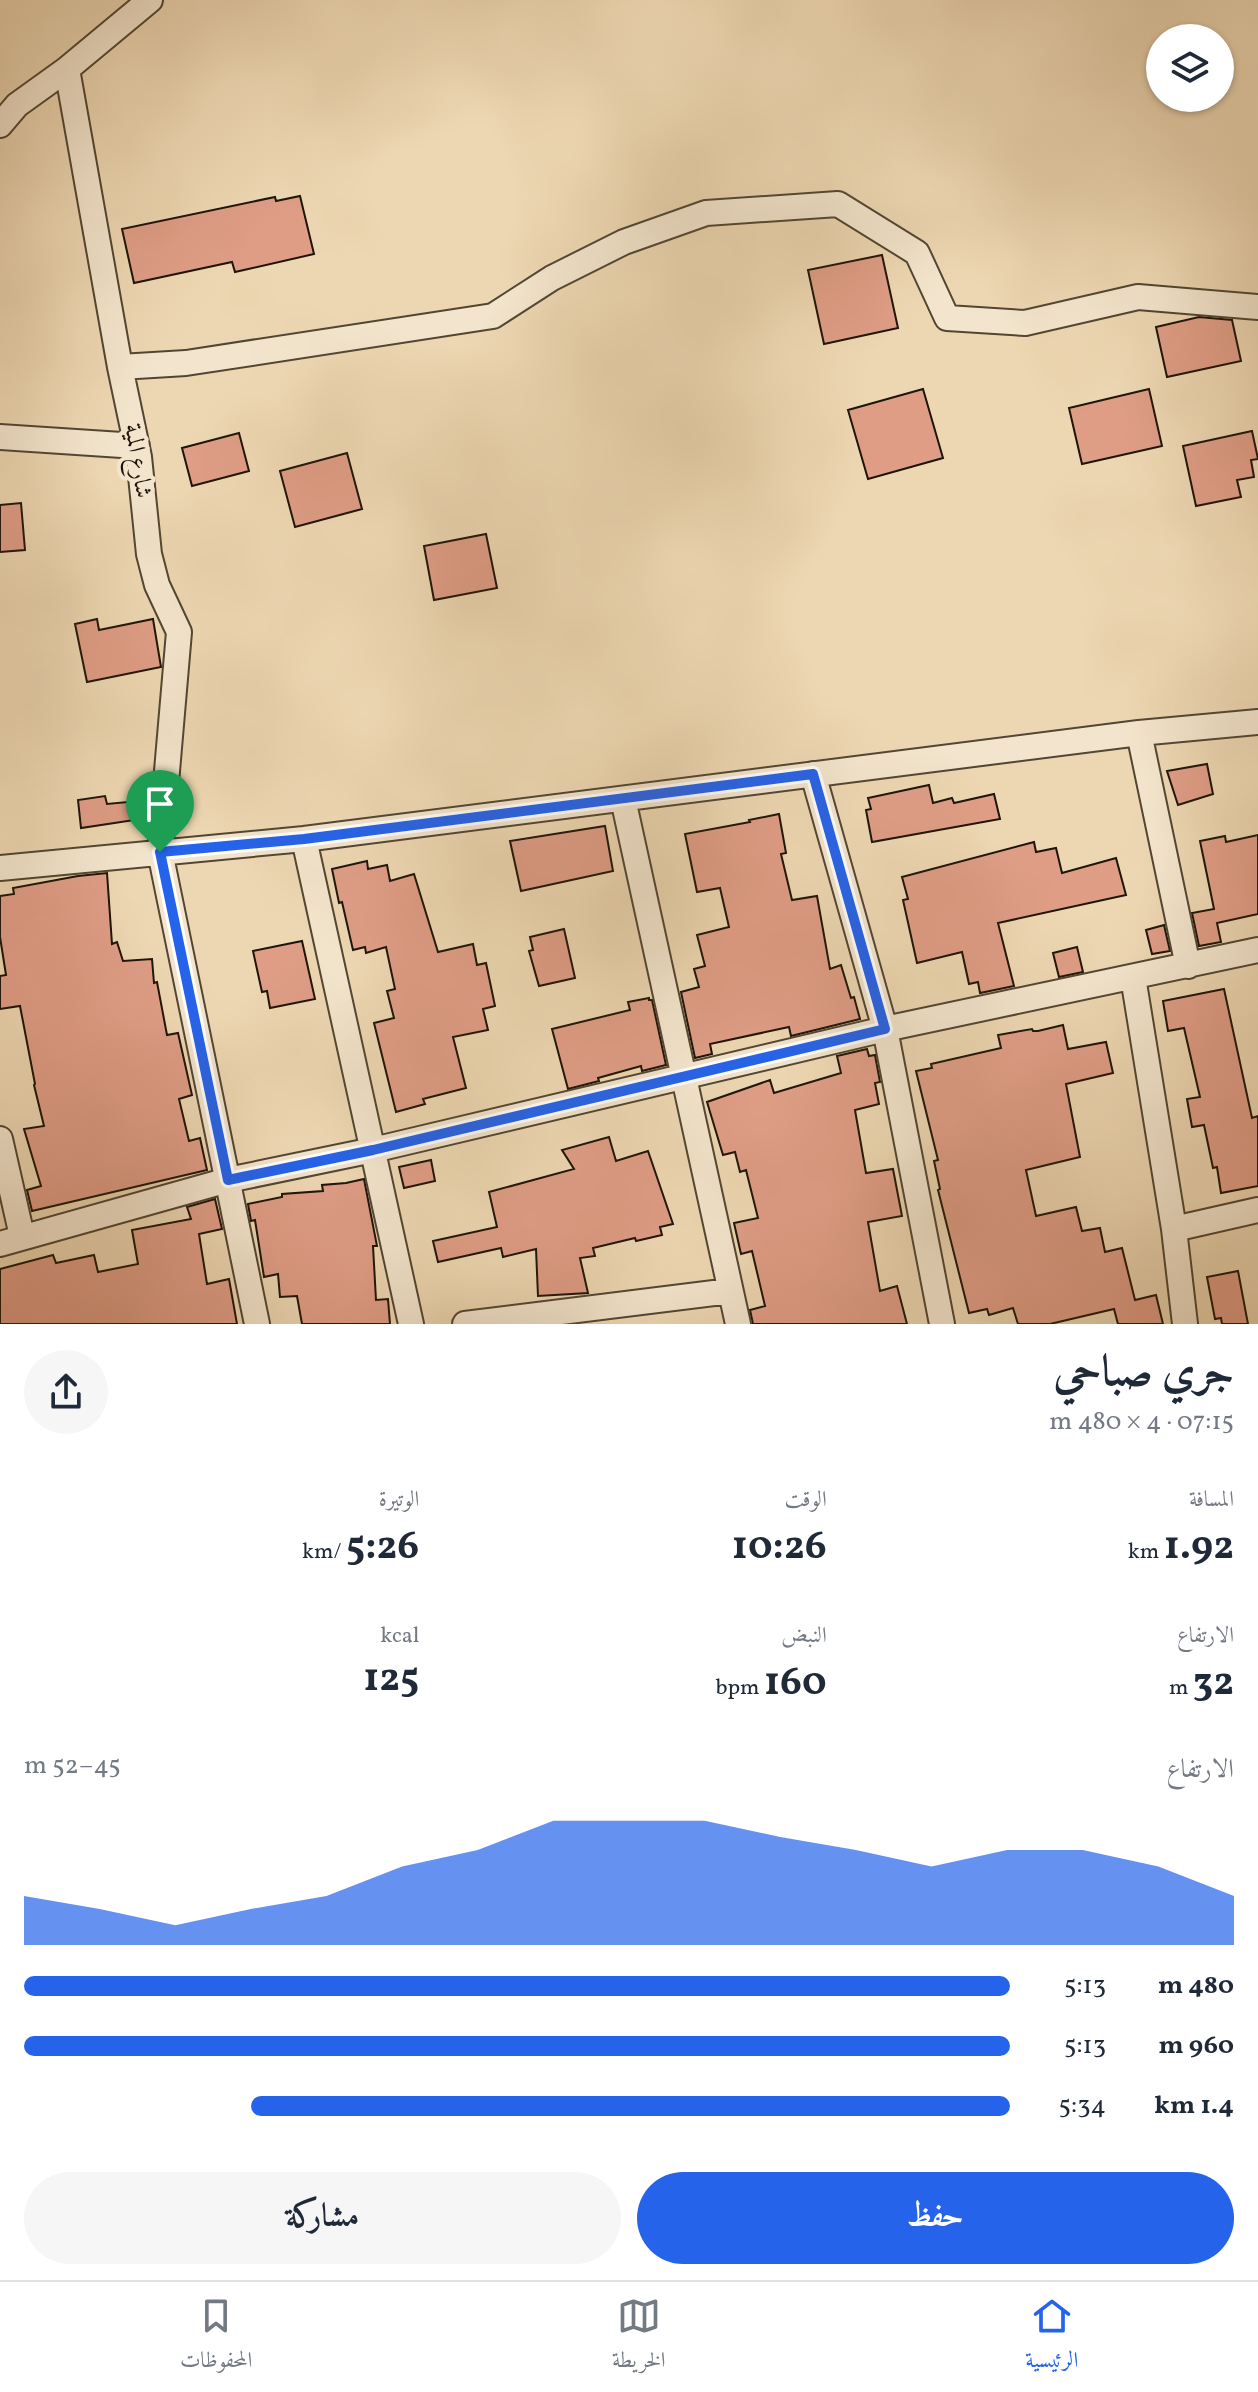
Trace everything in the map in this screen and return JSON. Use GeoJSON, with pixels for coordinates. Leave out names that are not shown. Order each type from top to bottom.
{"type":"FeatureCollection","features":[{"type":"Feature","properties":{"kind":"street"},"geometry":{"type":"LineString","coordinates":[[0,125],[17,105],[67,69],[150,0]]}},
{"type":"Feature","properties":{"kind":"street","name":"شارع المية"},"geometry":{"type":"LineString","coordinates":[[67,69],[137,446],[149,554],[157,585],[179,632],[160,852],[257,1324]]}},
{"type":"Feature","properties":{"kind":"street"},"geometry":{"type":"LineString","coordinates":[[120,367],[186,363],[493,316],[552,278],[624,242],[706,213],[838,204],[917,253],[947,318],[1025,323],[1138,297],[1258,307]]}},
{"type":"Feature","properties":{"kind":"street"},"geometry":{"type":"LineString","coordinates":[[0,437],[137,446]]}},
{"type":"Feature","properties":{"kind":"street"},"geometry":{"type":"LineString","coordinates":[[0,868],[304,839],[1139,733],[1258,722]]}},
{"type":"Feature","properties":{"kind":"street"},"geometry":{"type":"LineString","coordinates":[[1139,733],[1188,966]]}},
{"type":"Feature","properties":{"kind":"street"},"geometry":{"type":"LineString","coordinates":[[813,774],[885,1029],[942,1324]]}},
{"type":"Feature","properties":{"kind":"street"},"geometry":{"type":"LineString","coordinates":[[623,799],[738,1324]]}},
{"type":"Feature","properties":{"kind":"street"},"geometry":{"type":"LineString","coordinates":[[304,839],[411,1324]]}},
{"type":"Feature","properties":{"kind":"street"},"geometry":{"type":"LineString","coordinates":[[0,1139],[11,1240],[228,1180],[373,1150],[885,1029],[1258,950]]}},
{"type":"Feature","properties":{"kind":"street"},"geometry":{"type":"LineString","coordinates":[[1133,977],[1174,1229],[1185,1324]]}},
{"type":"Feature","properties":{"kind":"street"},"geometry":{"type":"LineString","coordinates":[[1174,1229],[1258,1210]]}},
{"type":"Feature","properties":{"kind":"street"},"geometry":{"type":"LineString","coordinates":[[465,1324],[730,1291]]}},
{"type":"Feature","properties":{"kind":"building"},"geometry":{"type":"Polygon","coordinates":[[[300,196],[314,254],[235,272],[232,262],[134,283],[122,229],[275,197],[276,201],[300,196]]]}},
{"type":"Feature","properties":{"kind":"building"},"geometry":{"type":"Polygon","coordinates":[[[882,255],[898,328],[824,344],[808,270],[882,255]]]}},
{"type":"Feature","properties":{"kind":"building"},"geometry":{"type":"Polygon","coordinates":[[[1199,317],[1232,320],[1241,361],[1167,377],[1156,327],[1199,317]]]}},
{"type":"Feature","properties":{"kind":"building"},"geometry":{"type":"Polygon","coordinates":[[[923,389],[943,458],[868,479],[848,410],[923,389]]]}},
{"type":"Feature","properties":{"kind":"building"},"geometry":{"type":"Polygon","coordinates":[[[1149,389],[1162,446],[1082,464],[1069,408],[1149,389]]]}},
{"type":"Feature","properties":{"kind":"building"},"geometry":{"type":"Polygon","coordinates":[[[1252,431],[1258,459],[1251,460],[1254,477],[1237,480],[1241,497],[1196,506],[1183,446],[1252,431]]]}},
{"type":"Feature","properties":{"kind":"building"},"geometry":{"type":"Polygon","coordinates":[[[239,433],[249,471],[192,486],[182,448],[239,433]]]}},
{"type":"Feature","properties":{"kind":"building"},"geometry":{"type":"Polygon","coordinates":[[[347,453],[362,509],[295,527],[280,471],[347,453]]]}},
{"type":"Feature","properties":{"kind":"building"},"geometry":{"type":"Polygon","coordinates":[[[21,503],[25,550],[0,552],[0,505],[21,503]]]}},
{"type":"Feature","properties":{"kind":"building"},"geometry":{"type":"Polygon","coordinates":[[[486,534],[497,588],[434,600],[424,546],[486,534]]]}},
{"type":"Feature","properties":{"kind":"building"},"geometry":{"type":"Polygon","coordinates":[[[97,619],[99,630],[153,619],[161,667],[87,682],[75,624],[97,619]]]}},
{"type":"Feature","properties":{"kind":"building"},"geometry":{"type":"Polygon","coordinates":[[[1207,764],[1213,794],[1178,805],[1167,771],[1207,764]]]}},
{"type":"Feature","properties":{"kind":"building"},"geometry":{"type":"Polygon","coordinates":[[[929,785],[933,803],[952,798],[954,803],[994,794],[1000,819],[872,842],[866,810],[871,809],[868,798],[929,785]]]}},
{"type":"Feature","properties":{"kind":"building"},"geometry":{"type":"Polygon","coordinates":[[[105,796],[107,804],[149,800],[148,818],[81,828],[78,800],[105,796]]]}},
{"type":"Feature","properties":{"kind":"building"},"geometry":{"type":"Polygon","coordinates":[[[779,814],[786,853],[781,854],[792,900],[817,896],[830,969],[841,965],[860,1019],[791,1036],[789,1027],[710,1044],[712,1054],[695,1058],[681,992],[699,987],[694,969],[705,966],[697,935],[729,927],[720,888],[697,892],[685,834],[779,814]]]}},
{"type":"Feature","properties":{"kind":"building"},"geometry":{"type":"Polygon","coordinates":[[[605,826],[613,871],[521,891],[510,841],[605,826]]]}},
{"type":"Feature","properties":{"kind":"building"},"geometry":{"type":"Polygon","coordinates":[[[1258,835],[1258,914],[1217,923],[1221,942],[1199,946],[1192,913],[1214,909],[1200,841],[1225,836],[1226,842],[1258,835]]]}},
{"type":"Feature","properties":{"kind":"building"},"geometry":{"type":"Polygon","coordinates":[[[1034,842],[1036,852],[1056,848],[1062,873],[1116,858],[1126,895],[998,923],[1014,986],[980,993],[978,982],[969,984],[962,952],[917,963],[903,900],[908,899],[902,877],[1034,842]]]}},
{"type":"Feature","properties":{"kind":"building"},"geometry":{"type":"Polygon","coordinates":[[[367,861],[368,869],[387,865],[390,881],[414,874],[438,952],[473,944],[477,965],[486,963],[495,1006],[483,1009],[488,1030],[453,1037],[466,1088],[423,1099],[425,1104],[396,1112],[374,1023],[394,1018],[387,991],[395,989],[386,947],[366,953],[365,947],[353,950],[332,869],[367,861]]]}},
{"type":"Feature","properties":{"kind":"building"},"geometry":{"type":"Polygon","coordinates":[[[107,873],[112,944],[117,942],[123,961],[152,959],[154,983],[157,982],[167,1035],[178,1033],[192,1095],[179,1099],[189,1141],[200,1138],[207,1170],[32,1211],[27,1190],[41,1186],[24,1129],[44,1126],[20,1006],[0,1009],[0,976],[6,975],[0,937],[0,896],[14,894],[13,888],[107,873]]]}},
{"type":"Feature","properties":{"kind":"building"},"geometry":{"type":"Polygon","coordinates":[[[1164,925],[1170,951],[1152,954],[1146,930],[1164,925]]]}},
{"type":"Feature","properties":{"kind":"building"},"geometry":{"type":"Polygon","coordinates":[[[564,929],[575,978],[539,986],[529,951],[533,950],[530,937],[564,929]]]}},
{"type":"Feature","properties":{"kind":"building"},"geometry":{"type":"Polygon","coordinates":[[[302,941],[315,999],[270,1008],[267,991],[262,992],[253,951],[302,941]]]}},
{"type":"Feature","properties":{"kind":"building"},"geometry":{"type":"Polygon","coordinates":[[[1077,947],[1083,972],[1059,977],[1053,953],[1077,947]]]}},
{"type":"Feature","properties":{"kind":"building"},"geometry":{"type":"Polygon","coordinates":[[[1224,989],[1252,1118],[1258,1116],[1258,1186],[1221,1193],[1217,1167],[1213,1168],[1204,1125],[1192,1127],[1187,1099],[1200,1097],[1184,1028],[1168,1031],[1163,1001],[1224,989]]]}},
{"type":"Feature","properties":{"kind":"building"},"geometry":{"type":"Polygon","coordinates":[[[652,1000],[666,1065],[642,1071],[641,1066],[568,1089],[552,1029],[630,1010],[628,1002],[652,1000]]]}},
{"type":"Feature","properties":{"kind":"building"},"geometry":{"type":"Polygon","coordinates":[[[1063,1025],[1068,1049],[1106,1042],[1113,1073],[1066,1084],[1080,1157],[1026,1170],[1036,1216],[1076,1207],[1082,1231],[1100,1228],[1105,1252],[1122,1248],[1135,1300],[1156,1295],[1163,1324],[1118,1324],[1114,1309],[1050,1324],[1018,1324],[1013,1308],[989,1315],[987,1309],[969,1313],[938,1190],[934,1161],[938,1160],[916,1071],[932,1068],[931,1064],[1001,1048],[998,1035],[1063,1025]]]}},
{"type":"Feature","properties":{"kind":"building"},"geometry":{"type":"Polygon","coordinates":[[[867,1049],[869,1056],[875,1055],[880,1082],[875,1083],[879,1104],[855,1110],[866,1173],[893,1169],[902,1216],[868,1222],[880,1291],[897,1286],[907,1324],[753,1324],[750,1310],[765,1306],[752,1251],[741,1254],[734,1223],[758,1218],[746,1170],[740,1172],[735,1152],[723,1155],[707,1102],[770,1080],[774,1093],[841,1073],[837,1056],[867,1049]]]}},
{"type":"Feature","properties":{"kind":"building"},"geometry":{"type":"Polygon","coordinates":[[[609,1137],[616,1161],[648,1151],[673,1224],[660,1227],[662,1235],[593,1248],[595,1256],[580,1258],[588,1293],[538,1296],[536,1249],[503,1257],[501,1248],[438,1262],[433,1241],[497,1227],[489,1192],[574,1169],[562,1150],[609,1137]]]}},
{"type":"Feature","properties":{"kind":"building"},"geometry":{"type":"Polygon","coordinates":[[[431,1160],[435,1181],[404,1188],[399,1167],[431,1160]]]}},
{"type":"Feature","properties":{"kind":"building"},"geometry":{"type":"Polygon","coordinates":[[[364,1179],[377,1246],[373,1246],[376,1300],[388,1299],[390,1324],[302,1324],[297,1296],[280,1297],[278,1274],[264,1277],[255,1220],[251,1221],[248,1204],[282,1197],[282,1194],[323,1191],[322,1185],[364,1179]]]}},
{"type":"Feature","properties":{"kind":"building"},"geometry":{"type":"Polygon","coordinates":[[[215,1199],[222,1229],[199,1234],[207,1284],[229,1279],[237,1324],[0,1324],[0,1269],[53,1255],[56,1263],[94,1255],[98,1272],[138,1264],[132,1230],[191,1219],[187,1207],[215,1199]]]}},
{"type":"Feature","properties":{"kind":"building"},"geometry":{"type":"Polygon","coordinates":[[[1238,1271],[1248,1324],[1222,1324],[1221,1318],[1215,1319],[1207,1277],[1238,1271]]]}},
{"type":"Feature","properties":{"kind":"route"},"geometry":{"type":"LineString","coordinates":[[813,774],[885,1029],[373,1150],[228,1180],[160,852],[304,839],[813,774]]}}]}
